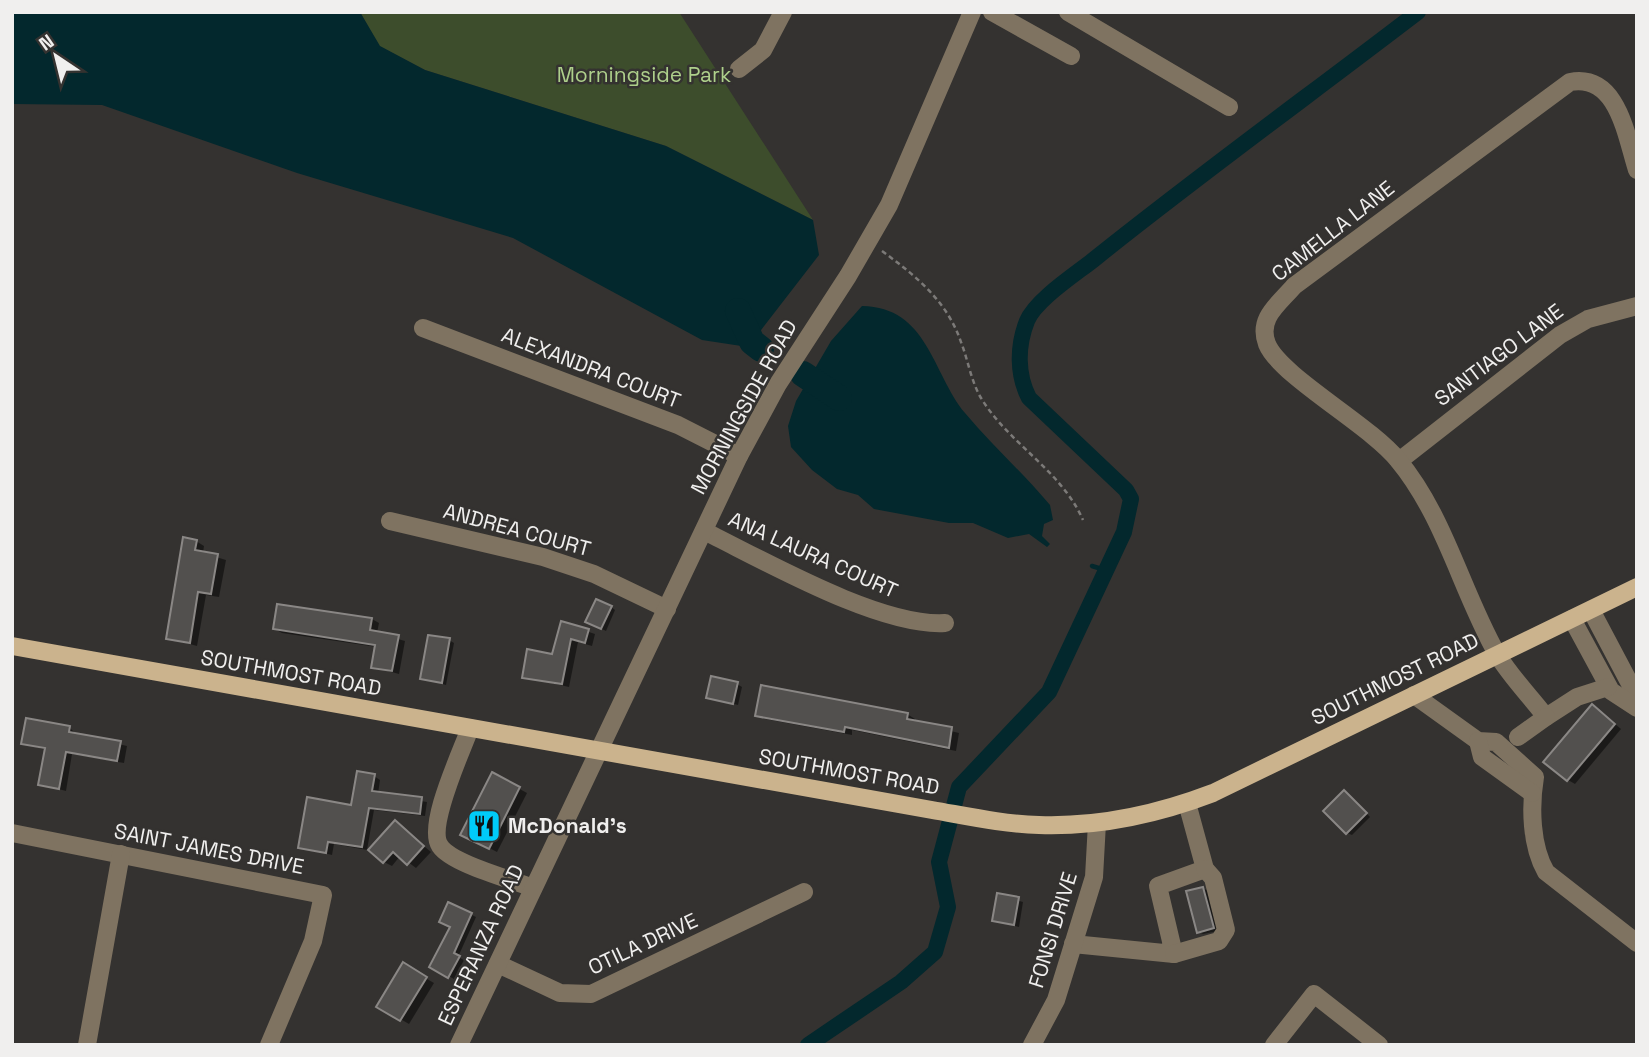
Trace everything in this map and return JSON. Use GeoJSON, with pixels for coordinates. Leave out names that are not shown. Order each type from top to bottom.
{"type":"FeatureCollection","features":[{"type":"Feature","properties":{"kind":"main road","name":"SOUTHMOST ROAD"},"geometry":{"type":"LineString","coordinates":[[12,646],[972,817],[1038,825],[1097,823],[1187,803],[1637,587]]}},
{"type":"Feature","properties":{"kind":"street"},"geometry":{"type":"LineString","coordinates":[[739,69],[763,50],[783,12]]}},
{"type":"Feature","properties":{"kind":"street","name":"MORNINGSIDE ROAD"},"geometry":{"type":"LineString","coordinates":[[597,751],[739,456],[778,384],[869,242],[911,157],[972,12]]}},
{"type":"Feature","properties":{"kind":"street"},"geometry":{"type":"LineString","coordinates":[[992,12],[1071,56]]}},
{"type":"Feature","properties":{"kind":"street"},"geometry":{"type":"LineString","coordinates":[[1068,12],[1229,107]]}},
{"type":"Feature","properties":{"kind":"street","name":"CAMELLA LANE"},"geometry":{"type":"LineString","coordinates":[[1546,717],[1498,654],[1434,514],[1399,461],[1371,432],[1272,354],[1264,330],[1273,308],[1305,278],[1570,82],[1591,81],[1608,93],[1637,170]]}},
{"type":"Feature","properties":{"kind":"street","name":"SANTIAGO LANE"},"geometry":{"type":"LineString","coordinates":[[1399,461],[1560,335],[1588,319],[1637,306]]}},
{"type":"Feature","properties":{"kind":"street","name":"ALEXANDRA COURT"},"geometry":{"type":"LineString","coordinates":[[423,328],[678,425],[739,456]]}},
{"type":"Feature","properties":{"kind":"street","name":"ANDREA COURT"},"geometry":{"type":"LineString","coordinates":[[390,521],[543,557],[594,574],[667,609]]}},
{"type":"Feature","properties":{"kind":"street","name":"ANA LAURA COURT"},"geometry":{"type":"LineString","coordinates":[[704,531],[814,584],[887,615],[922,625],[945,623]]}},
{"type":"Feature","properties":{"kind":"street"},"geometry":{"type":"LineString","coordinates":[[1591,610],[1637,697]]}},
{"type":"Feature","properties":{"kind":"street"},"geometry":{"type":"LineString","coordinates":[[1572,619],[1608,687],[1637,708]]}},
{"type":"Feature","properties":{"kind":"street"},"geometry":{"type":"LineString","coordinates":[[1518,737],[1577,697],[1608,687]]}},
{"type":"Feature","properties":{"kind":"street"},"geometry":{"type":"LineString","coordinates":[[1415,695],[1478,741],[1496,742],[1535,777],[1532,793],[1536,856],[1546,872],[1637,943]]}},
{"type":"Feature","properties":{"kind":"street"},"geometry":{"type":"LineString","coordinates":[[470,728],[439,812],[435,833],[440,846],[454,858],[533,888]]}},
{"type":"Feature","properties":{"kind":"street"},"geometry":{"type":"LineString","coordinates":[[1478,741],[1482,757],[1532,793]]}},
{"type":"Feature","properties":{"kind":"street","name":"ESPERANZA ROAD"},"geometry":{"type":"LineString","coordinates":[[459,1045],[597,751]]}},
{"type":"Feature","properties":{"kind":"street"},"geometry":{"type":"LineString","coordinates":[[1500,771],[1512,755]]}},
{"type":"Feature","properties":{"kind":"street"},"geometry":{"type":"LineString","coordinates":[[1073,944],[1174,954],[1219,941],[1226,930],[1213,878],[1205,869],[1187,803]]}},
{"type":"Feature","properties":{"kind":"street","name":"FONSI DRIVE"},"geometry":{"type":"LineString","coordinates":[[1032,1045],[1056,1000],[1096,866],[1097,823]]}},
{"type":"Feature","properties":{"kind":"street","name":"SAINT JAMES DRIVE"},"geometry":{"type":"LineString","coordinates":[[12,833],[323,895],[313,941],[270,1045]]}},
{"type":"Feature","properties":{"kind":"street"},"geometry":{"type":"LineString","coordinates":[[86,1045],[121,854]]}},
{"type":"Feature","properties":{"kind":"street"},"geometry":{"type":"LineString","coordinates":[[1174,954],[1158,886],[1205,869]]}},
{"type":"Feature","properties":{"kind":"street","name":"OTILA DRIVE"},"geometry":{"type":"LineString","coordinates":[[498,964],[560,993],[591,994],[804,892]]}},
{"type":"Feature","properties":{"kind":"street"},"geometry":{"type":"LineString","coordinates":[[1274,1045],[1314,994],[1379,1045]]}},
{"type":"Feature","properties":{"kind":"path"},"geometry":{"type":"LineString","coordinates":[[869,242],[916,278],[942,304],[961,340],[980,396],[1001,424],[1063,485],[1083,520]]}},
{"type":"Feature","properties":{"kind":"green space","name":"Morningside Park"},"geometry":{"type":"Polygon","coordinates":[[[360,12],[679,12],[813,220],[666,146],[425,70],[379,46],[360,12]]]}},
{"type":"Feature","properties":{"kind":"water"},"geometry":{"type":"Polygon","coordinates":[[[12,12],[360,12],[380,46],[425,70],[666,146],[813,220],[819,255],[748,347],[702,340],[513,238],[297,173],[102,105],[12,104],[12,12]]]}},
{"type":"Feature","properties":{"kind":"water"},"geometry":{"type":"Polygon","coordinates":[[[862,306],[884,309],[915,330],[965,413],[1050,505],[1053,520],[1044,524],[1042,536],[1050,544],[1047,547],[1029,534],[1008,538],[973,523],[949,523],[874,509],[858,495],[837,489],[812,470],[791,447],[788,426],[796,401],[831,341],[862,306]]]}},
{"type":"Feature","properties":{"kind":"building"},"geometry":{"type":"Polygon","coordinates":[[[183,537],[197,540],[195,550],[218,554],[211,594],[198,592],[190,643],[166,639],[183,537]]]}},
{"type":"Feature","properties":{"kind":"building"},"geometry":{"type":"Polygon","coordinates":[[[596,599],[612,606],[601,629],[585,622],[596,599]]]}},
{"type":"Feature","properties":{"kind":"building"},"geometry":{"type":"Polygon","coordinates":[[[277,604],[372,618],[370,630],[399,635],[392,671],[371,668],[375,645],[273,629],[277,604]]]}},
{"type":"Feature","properties":{"kind":"building"},"geometry":{"type":"Polygon","coordinates":[[[561,621],[589,629],[585,643],[571,639],[562,684],[522,678],[527,649],[552,654],[561,621]]]}},
{"type":"Feature","properties":{"kind":"building"},"geometry":{"type":"Polygon","coordinates":[[[428,635],[450,638],[442,683],[420,679],[428,635]]]}},
{"type":"Feature","properties":{"kind":"building"},"geometry":{"type":"Polygon","coordinates":[[[711,676],[738,682],[733,704],[706,698],[711,676]]]}},
{"type":"Feature","properties":{"kind":"building"},"geometry":{"type":"Polygon","coordinates":[[[761,685],[908,713],[907,719],[952,727],[949,748],[845,727],[844,732],[755,716],[761,685]]]}},
{"type":"Feature","properties":{"kind":"building"},"geometry":{"type":"Polygon","coordinates":[[[1592,704],[1615,724],[1567,781],[1543,762],[1592,704]]]}},
{"type":"Feature","properties":{"kind":"building"},"geometry":{"type":"Polygon","coordinates":[[[26,718],[70,726],[69,732],[121,741],[117,761],[66,752],[59,789],[38,785],[45,748],[21,744],[26,718]]]}},
{"type":"Feature","properties":{"kind":"building"},"geometry":{"type":"Polygon","coordinates":[[[357,771],[375,774],[372,791],[422,797],[420,814],[369,808],[362,847],[328,842],[326,853],[298,848],[307,797],[351,805],[357,771]]]}},
{"type":"Feature","properties":{"kind":"building"},"geometry":{"type":"Polygon","coordinates":[[[492,772],[520,787],[489,849],[460,835],[492,772]]]}},
{"type":"Feature","properties":{"kind":"building"},"geometry":{"type":"Polygon","coordinates":[[[1344,790],[1367,813],[1346,834],[1323,811],[1344,790]]]}},
{"type":"Feature","properties":{"kind":"building"},"geometry":{"type":"Polygon","coordinates":[[[395,820],[424,846],[407,865],[393,852],[383,863],[368,850],[395,820]]]}},
{"type":"Feature","properties":{"kind":"building"},"geometry":{"type":"Polygon","coordinates":[[[1203,887],[1214,928],[1197,933],[1186,891],[1203,887]]]}},
{"type":"Feature","properties":{"kind":"building"},"geometry":{"type":"Polygon","coordinates":[[[997,893],[1019,897],[1014,925],[992,921],[997,893]]]}},
{"type":"Feature","properties":{"kind":"building"},"geometry":{"type":"Polygon","coordinates":[[[448,902],[472,913],[454,953],[460,956],[448,978],[429,967],[450,927],[439,922],[448,902]]]}},
{"type":"Feature","properties":{"kind":"building"},"geometry":{"type":"Polygon","coordinates":[[[403,962],[427,977],[400,1021],[376,1007],[403,962]]]}},
{"type":"Feature","properties":{"kind":"waterway"},"geometry":{"type":"LineString","coordinates":[[808,1045],[901,982],[935,952],[948,907],[939,862],[959,787],[1049,692],[1124,532],[1131,499],[1126,490],[1029,398],[1020,370],[1020,350],[1027,321],[1039,304],[1069,278],[1418,12]]}},
{"type":"Feature","properties":{"kind":"waterway"},"geometry":{"type":"LineString","coordinates":[[738,311],[752,342],[761,349]]}},
{"type":"Feature","properties":{"kind":"waterway"},"geometry":{"type":"LineString","coordinates":[[803,374],[839,398]]}},
{"type":"Feature","properties":{"kind":"waterway"},"geometry":{"type":"LineString","coordinates":[[1092,566],[1105,570]]}},
{"type":"Feature","properties":{"kind":"place","name":"McDonald's"},"geometry":{"type":"Point","coordinates":[484,826]}}]}
